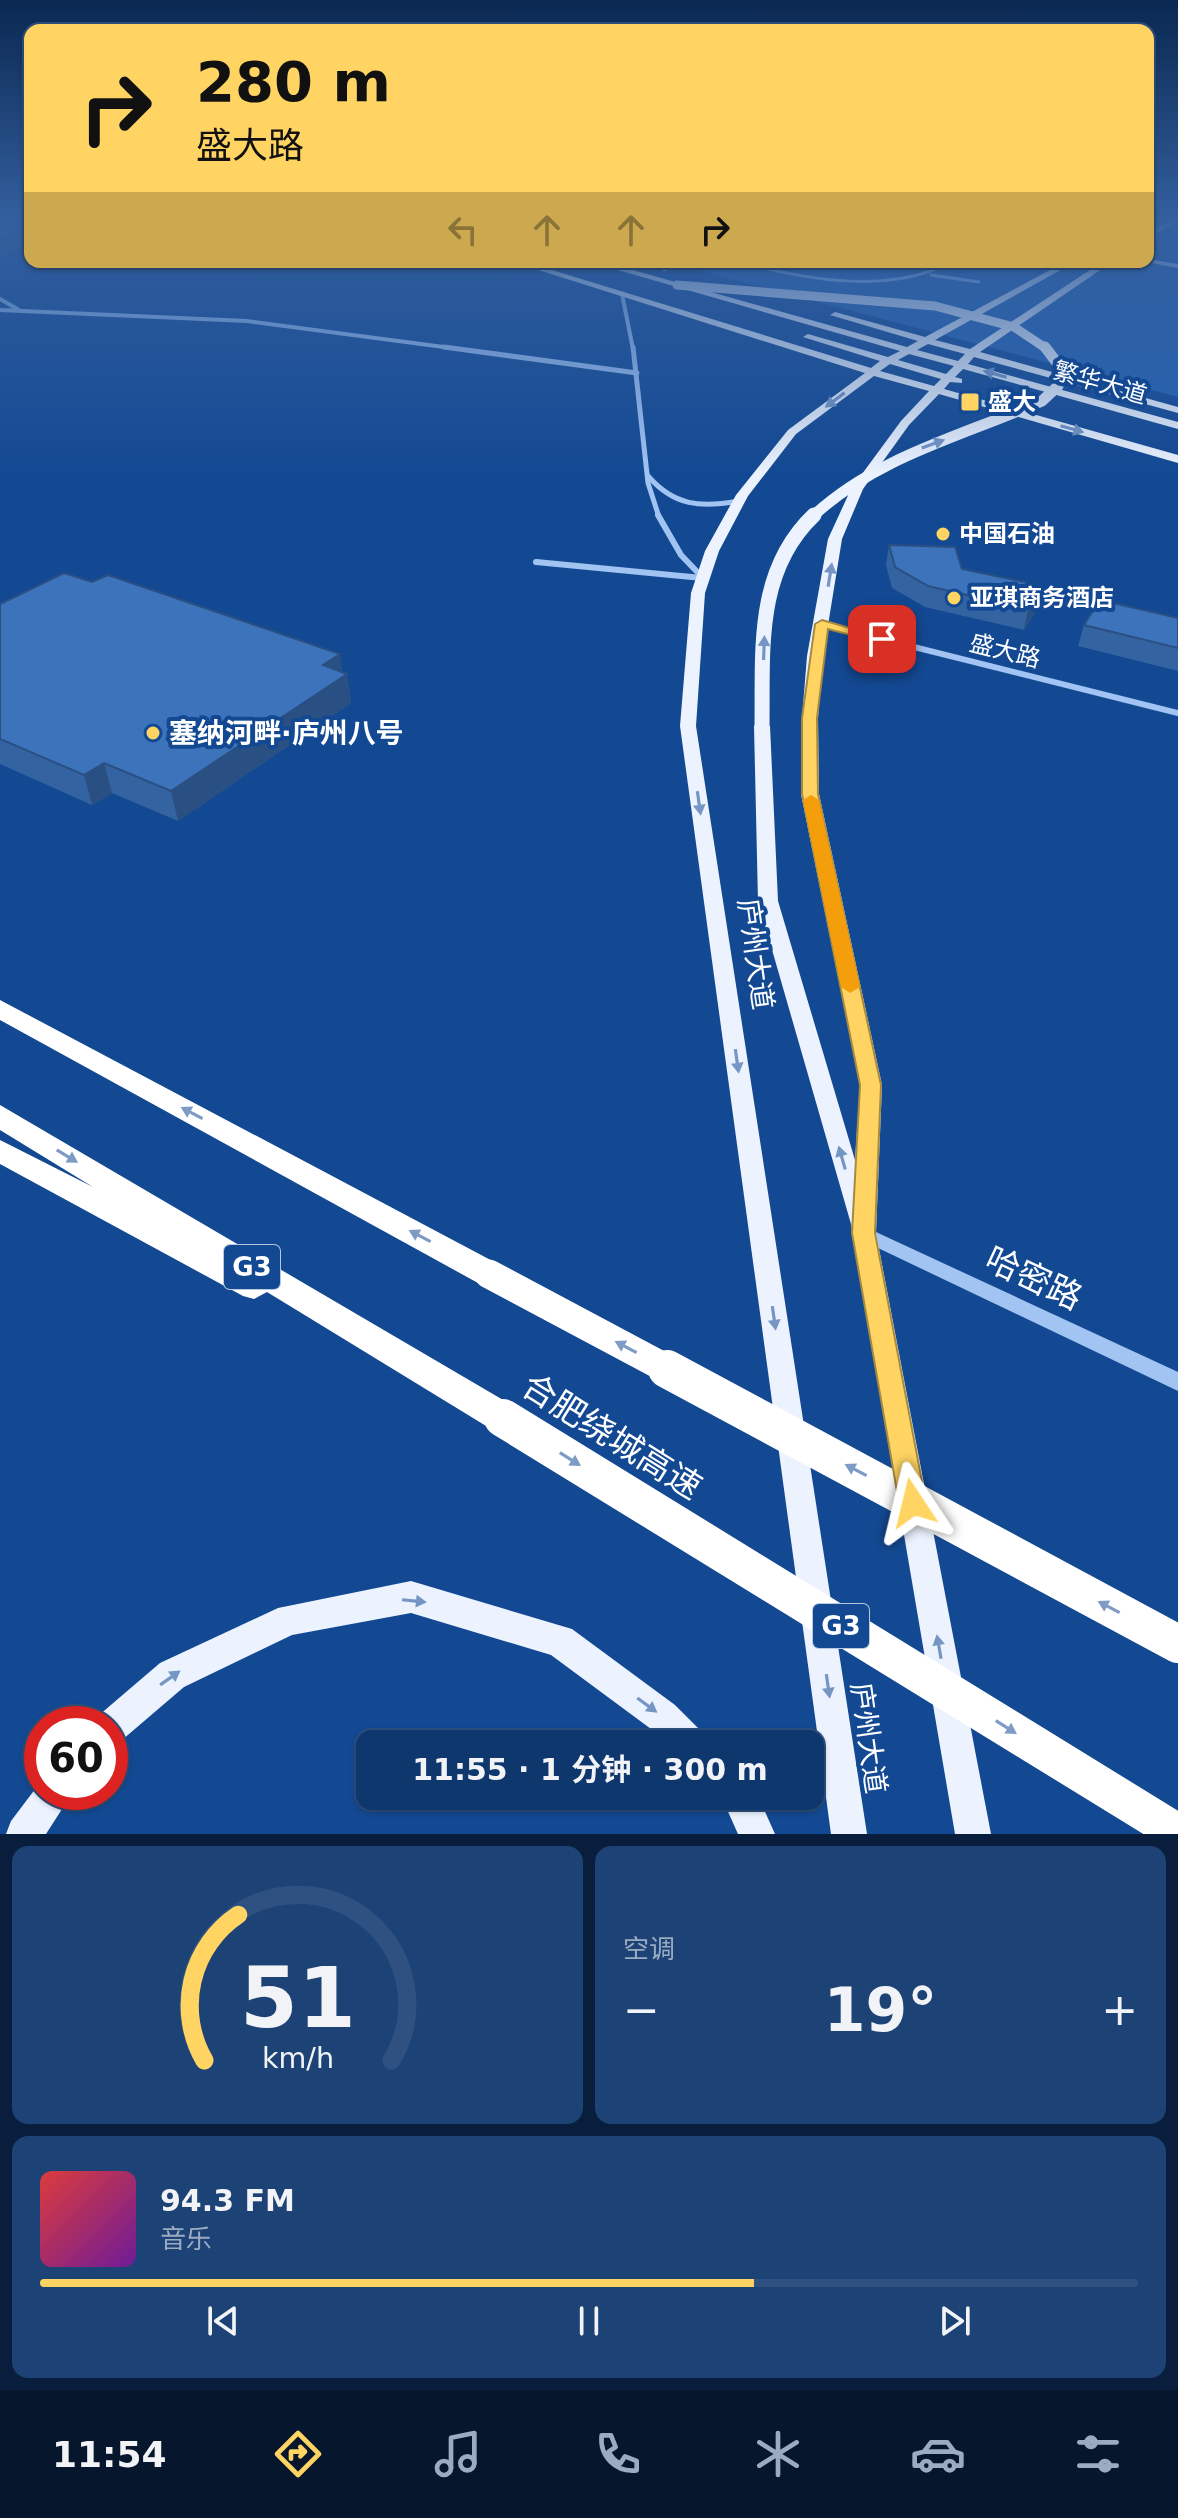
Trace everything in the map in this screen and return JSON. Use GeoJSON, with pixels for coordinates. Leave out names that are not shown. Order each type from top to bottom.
{"type":"FeatureCollection","features":[{"type":"Feature","properties":{"kind":"highway"},"geometry":{"type":"LineString","coordinates":[[0,1009],[1178,1644]]}},
{"type":"Feature","properties":{"kind":"highway","name":"合肥绕城高速"},"geometry":{"type":"LineString","coordinates":[[0,1116],[503,1418],[1178,1833]]}},
{"type":"Feature","properties":{"kind":"highway"},"geometry":{"type":"LineString","coordinates":[[0,1151],[503,1418]]}},
{"type":"Feature","properties":{"kind":"main road"},"geometry":{"type":"LineString","coordinates":[[653,304],[873,372],[941,384],[975,386]]}},
{"type":"Feature","properties":{"kind":"main road"},"geometry":{"type":"LineString","coordinates":[[691,304],[757,323]]}},
{"type":"Feature","properties":{"kind":"main road","name":"繁华大道"},"geometry":{"type":"LineString","coordinates":[[744,304],[912,350],[967,358],[1178,426]]}},
{"type":"Feature","properties":{"kind":"main road"},"geometry":{"type":"LineString","coordinates":[[794,304],[813,309]]}},
{"type":"Feature","properties":{"kind":"main road"},"geometry":{"type":"LineString","coordinates":[[913,304],[954,309],[1026,332],[1046,344],[1061,368],[1058,386],[1042,401],[887,461],[826,501],[796,534],[776,567],[765,621],[762,726],[768,901],[863,1233],[973,1834]]}},
{"type":"Feature","properties":{"kind":"main road","name":"庐州大道"},"geometry":{"type":"LineString","coordinates":[[849,1834],[688,726],[698,593],[712,551],[738,501],[792,432],[889,361],[996,304]]}},
{"type":"Feature","properties":{"kind":"main road"},"geometry":{"type":"LineString","coordinates":[[863,1233],[871,1085],[810,794],[810,718],[835,539],[857,489],[905,423],[967,358],[1047,304]]}},
{"type":"Feature","properties":{"kind":"main road"},"geometry":{"type":"LineString","coordinates":[[827,313],[931,340],[967,358],[1178,410]]}},
{"type":"Feature","properties":{"kind":"main road"},"geometry":{"type":"LineString","coordinates":[[801,336],[889,361],[941,384],[1178,459]]}},
{"type":"Feature","properties":{"kind":"main road","name":"繁华大道"},"geometry":{"type":"LineString","coordinates":[[1019,399],[1048,408]]}},
{"type":"Feature","properties":{"kind":"main road","name":"繁华大道"},"geometry":{"type":"LineString","coordinates":[[1120,429],[1178,446]]}},
{"type":"Feature","properties":{"kind":"main road"},"geometry":{"type":"LineString","coordinates":[[128,1713],[172,1675],[289,1619],[411,1597],[560,1641],[663,1717],[676,1730]]}},
{"type":"Feature","properties":{"kind":"main road"},"geometry":{"type":"LineString","coordinates":[[24,1834],[42,1810]]}},
{"type":"Feature","properties":{"kind":"main road"},"geometry":{"type":"LineString","coordinates":[[746,1810],[757,1834]]}},
{"type":"Feature","properties":{"kind":"street"},"geometry":{"type":"LineString","coordinates":[[8,304],[20,310]]}},
{"type":"Feature","properties":{"kind":"street"},"geometry":{"type":"LineString","coordinates":[[624,304],[637,373],[643,469],[655,510],[684,561],[703,578]]}},
{"type":"Feature","properties":{"kind":"street"},"geometry":{"type":"LineString","coordinates":[[0,310],[247,321],[637,373]]}},
{"type":"Feature","properties":{"kind":"street"},"geometry":{"type":"LineString","coordinates":[[643,469],[662,495],[673,500],[715,506],[738,501]]}},
{"type":"Feature","properties":{"kind":"street"},"geometry":{"type":"LineString","coordinates":[[536,562],[703,578]]}},
{"type":"Feature","properties":{"kind":"street","name":"盛大路"},"geometry":{"type":"LineString","coordinates":[[822,624],[1178,713]]}},
{"type":"Feature","properties":{"kind":"street","name":"哈密路"},"geometry":{"type":"LineString","coordinates":[[863,1233],[1178,1382]]}},
{"type":"Feature","properties":{"kind":"shaded area"},"geometry":{"type":"Polygon","coordinates":[[[824,304],[1178,304],[1178,397],[824,304]]]}},
{"type":"Feature","properties":{"kind":"building"},"geometry":{"type":"Polygon","coordinates":[[[889,545],[955,547],[962,569],[1043,586],[1028,609],[928,586],[895,567],[889,545]]]}},
{"type":"Feature","properties":{"kind":"building","name":"塞纳河畔·庐州八号"},"geometry":{"type":"Polygon","coordinates":[[[64,573],[92,582],[108,575],[340,654],[323,665],[347,674],[171,791],[104,763],[84,775],[0,739],[0,604],[64,573]]]}},
{"type":"Feature","properties":{"kind":"building"},"geometry":{"type":"Polygon","coordinates":[[[1100,600],[1178,618],[1178,648],[1084,625],[1100,600]]]}},
{"type":"Feature","properties":{"kind":"slow traffic"},"geometry":{"type":"LineString","coordinates":[[811,800],[850,987]]}},
{"type":"Feature","properties":{"kind":"place","name":"盛大"},"geometry":{"type":"Point","coordinates":[970,402]}},
{"type":"Feature","properties":{"kind":"place","name":"中国石油"},"geometry":{"type":"Point","coordinates":[943,534]}},
{"type":"Feature","properties":{"kind":"place","name":"亚琪商务酒店"},"geometry":{"type":"Point","coordinates":[954,598]}},
{"type":"Feature","properties":{"kind":"place","name":"塞纳河畔·庐州八号"},"geometry":{"type":"Point","coordinates":[153,733]}},
{"type":"Feature","properties":{"kind":"route"},"geometry":{"type":"LineString","coordinates":[[882,639],[822,624],[815,656],[810,718],[810,794],[871,1085],[863,1233],[913,1503]]}}]}
